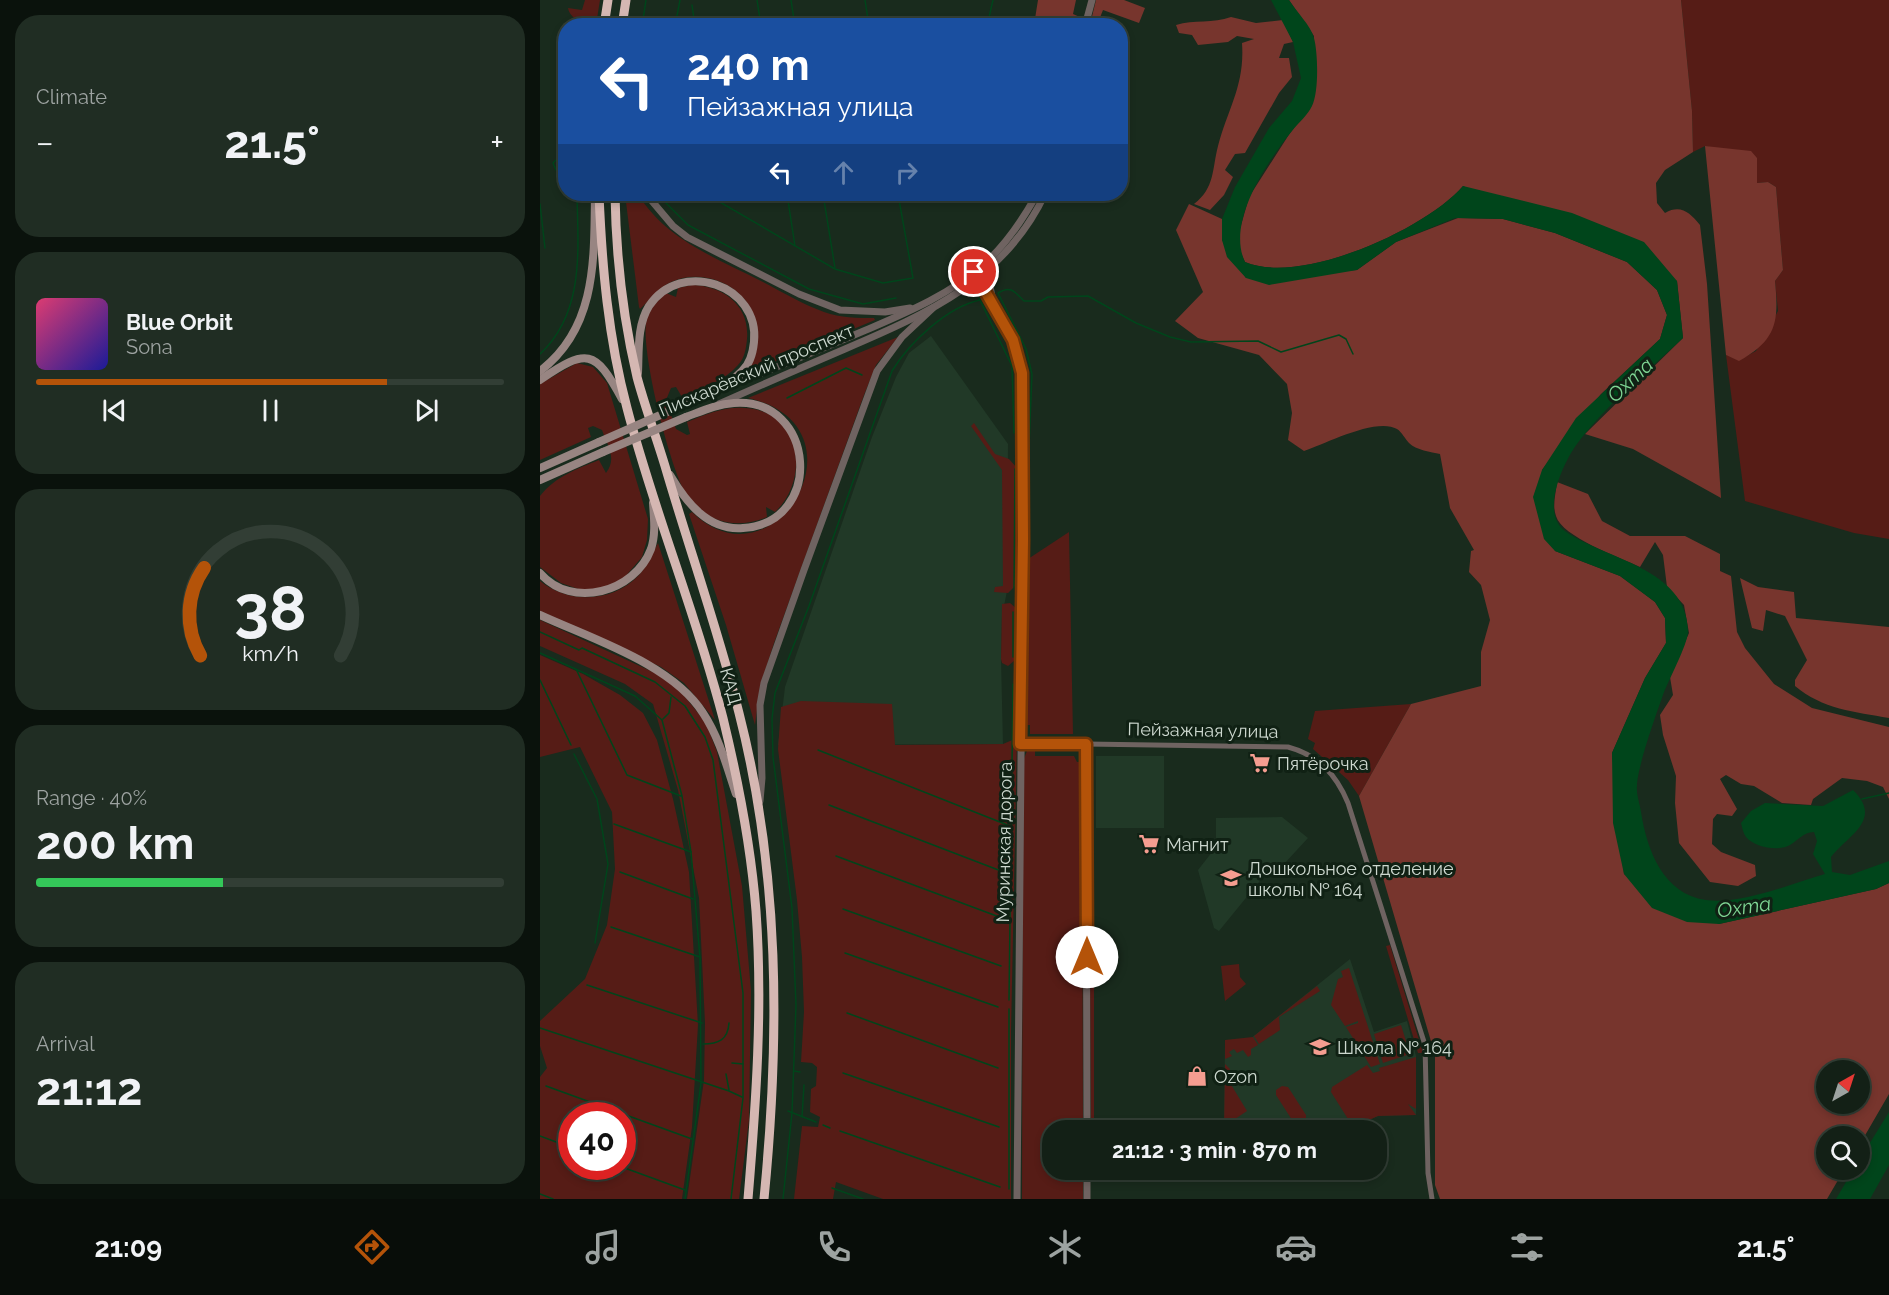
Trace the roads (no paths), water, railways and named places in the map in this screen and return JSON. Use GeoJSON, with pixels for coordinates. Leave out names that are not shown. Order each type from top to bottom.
{"type":"FeatureCollection","features":[{"type":"Feature","properties":{"kind":"highway"},"geometry":{"type":"LineString","coordinates":[[605,18],[608,0]]}},
{"type":"Feature","properties":{"kind":"highway"},"geometry":{"type":"LineString","coordinates":[[623,18],[626,0]]}},
{"type":"Feature","properties":{"kind":"highway","name":"КАД"},"geometry":{"type":"LineString","coordinates":[[598,201],[611,338],[627,407],[653,495],[698,630],[719,706],[741,808],[756,910],[758,991],[757,1075],[748,1199]]}},
{"type":"Feature","properties":{"kind":"highway","name":"КАД"},"geometry":{"type":"LineString","coordinates":[[616,201],[624,306],[638,378],[739,712],[759,809],[771,907],[775,991],[773,1097],[764,1199]]}},
{"type":"Feature","properties":{"kind":"main road"},"geometry":{"type":"LineString","coordinates":[[540,371],[554,360],[573,336],[586,306],[593,273],[597,201]]}},
{"type":"Feature","properties":{"kind":"main road"},"geometry":{"type":"LineString","coordinates":[[638,378],[641,325],[650,305],[671,287],[694,281],[710,282],[736,295],[753,318],[755,332],[748,364],[717,390]]}},
{"type":"Feature","properties":{"kind":"main road"},"geometry":{"type":"LineString","coordinates":[[540,380],[575,358],[588,358],[605,369],[627,407]]}},
{"type":"Feature","properties":{"kind":"main road","name":"Пискарёвский проспект"},"geometry":{"type":"LineString","coordinates":[[540,468],[717,390]]}},
{"type":"Feature","properties":{"kind":"main road"},"geometry":{"type":"LineString","coordinates":[[665,466],[688,502],[715,523],[738,529],[759,526],[785,509],[797,488],[802,466],[797,443],[787,425],[768,410],[753,405],[735,402],[711,407]]}},
{"type":"Feature","properties":{"kind":"main road","name":"Пискарёвский проспект"},"geometry":{"type":"LineString","coordinates":[[540,480],[711,407]]}},
{"type":"Feature","properties":{"kind":"main road"},"geometry":{"type":"LineString","coordinates":[[540,486],[566,468]]}},
{"type":"Feature","properties":{"kind":"main road"},"geometry":{"type":"LineString","coordinates":[[540,573],[563,589],[582,592],[611,589],[629,579],[642,565],[654,536],[653,495]]}},
{"type":"Feature","properties":{"kind":"main road"},"geometry":{"type":"LineString","coordinates":[[540,615],[657,671],[681,686],[711,726],[741,808]]}},
{"type":"Feature","properties":{"kind":"street"},"geometry":{"type":"LineString","coordinates":[[1087,18],[1092,0]]}},
{"type":"Feature","properties":{"kind":"street"},"geometry":{"type":"LineString","coordinates":[[652,201],[673,226],[687,237],[820,303],[856,312],[885,312],[919,307]]}},
{"type":"Feature","properties":{"kind":"street"},"geometry":{"type":"LineString","coordinates":[[977,275],[1004,244],[1032,201]]}},
{"type":"Feature","properties":{"kind":"street"},"geometry":{"type":"LineString","coordinates":[[977,275],[993,267],[1019,237],[1042,201]]}},
{"type":"Feature","properties":{"kind":"street"},"geometry":{"type":"LineString","coordinates":[[993,267],[990,286],[993,302]]}},
{"type":"Feature","properties":{"kind":"street","name":"Пискарёвский проспект"},"geometry":{"type":"LineString","coordinates":[[717,390],[791,363],[919,307],[977,275]]}},
{"type":"Feature","properties":{"kind":"street","name":"Пискарёвский проспект"},"geometry":{"type":"LineString","coordinates":[[711,407],[902,324],[959,293],[977,275]]}},
{"type":"Feature","properties":{"kind":"street","name":"Муринская дорога"},"geometry":{"type":"LineString","coordinates":[[977,275],[1016,347],[1022,373],[1023,540],[1017,1199]]}},
{"type":"Feature","properties":{"kind":"street"},"geometry":{"type":"LineString","coordinates":[[959,293],[979,291],[993,302]]}},
{"type":"Feature","properties":{"kind":"street"},"geometry":{"type":"LineString","coordinates":[[759,809],[762,778],[760,705],[764,683],[877,371],[902,338],[933,308]]}},
{"type":"Feature","properties":{"kind":"street","name":"Пейзажная улица"},"geometry":{"type":"LineString","coordinates":[[1020,744],[1288,747],[1300,750],[1319,761],[1337,780],[1348,802],[1425,1045],[1428,1173],[1432,1199]]}},
{"type":"Feature","properties":{"kind":"street"},"geometry":{"type":"LineString","coordinates":[[1086,744],[1087,1120]]}},
{"type":"Feature","properties":{"kind":"street"},"geometry":{"type":"LineString","coordinates":[[1087,1180],[1087,1199]]}},
{"type":"Feature","properties":{"kind":"water","name":"Охта"},"geometry":{"type":"Polygon","coordinates":[[[1271,0],[1289,0],[1310,29],[1315,45],[1317,82],[1310,109],[1271,159],[1252,193],[1241,229],[1241,246],[1245,262],[1269,267],[1297,266],[1329,260],[1361,249],[1421,219],[1445,203],[1463,186],[1572,213],[1644,242],[1677,281],[1683,338],[1614,402],[1588,430],[1571,452],[1560,475],[1554,501],[1554,512],[1558,523],[1565,531],[1642,568],[1659,579],[1674,593],[1684,610],[1687,637],[1655,717],[1637,786],[1648,841],[1653,855],[1668,880],[1691,896],[1720,901],[1766,893],[1825,874],[1813,854],[1817,841],[1814,832],[1804,835],[1785,847],[1773,848],[1760,846],[1750,841],[1744,834],[1741,823],[1751,811],[1765,803],[1823,806],[1853,790],[1862,801],[1865,810],[1864,819],[1860,827],[1831,857],[1832,872],[1850,875],[1889,861],[1889,883],[1876,889],[1719,924],[1687,922],[1652,908],[1624,874],[1613,823],[1612,753],[1645,678],[1666,643],[1665,618],[1655,602],[1620,576],[1555,551],[1544,539],[1533,497],[1542,470],[1576,418],[1660,339],[1667,315],[1657,290],[1627,262],[1555,233],[1503,219],[1455,218],[1396,242],[1357,270],[1269,285],[1246,278],[1227,257],[1222,240],[1222,219],[1235,187],[1269,128],[1292,101],[1301,78],[1293,42],[1271,0]]]}},
{"type":"Feature","properties":{"kind":"water"},"geometry":{"type":"Polygon","coordinates":[[[1889,1112],[1889,1165],[1870,1199],[1836,1199],[1847,1180],[1870,1180],[1870,1143],[1889,1112]]]}},
{"type":"Feature","properties":{"kind":"waterway"},"geometry":{"type":"LineString","coordinates":[[643,18],[646,0]]}},
{"type":"Feature","properties":{"kind":"waterway"},"geometry":{"type":"LineString","coordinates":[[677,18],[680,0]]}},
{"type":"Feature","properties":{"kind":"waterway"},"geometry":{"type":"LineString","coordinates":[[757,0],[760,18]]}},
{"type":"Feature","properties":{"kind":"waterway"},"geometry":{"type":"LineString","coordinates":[[791,0],[794,18]]}},
{"type":"Feature","properties":{"kind":"waterway"},"geometry":{"type":"LineString","coordinates":[[865,0],[868,18]]}},
{"type":"Feature","properties":{"kind":"waterway"},"geometry":{"type":"LineString","coordinates":[[989,18],[993,0]]}},
{"type":"Feature","properties":{"kind":"waterway"},"geometry":{"type":"LineString","coordinates":[[692,5],[694,18]]}},
{"type":"Feature","properties":{"kind":"waterway"},"geometry":{"type":"LineString","coordinates":[[558,158],[553,163],[558,173]]}},
{"type":"Feature","properties":{"kind":"waterway"},"geometry":{"type":"LineString","coordinates":[[540,354],[555,337],[572,299],[578,258],[577,201]]}},
{"type":"Feature","properties":{"kind":"waterway"},"geometry":{"type":"LineString","coordinates":[[664,201],[688,225],[809,289],[863,304],[896,298]]}},
{"type":"Feature","properties":{"kind":"waterway"},"geometry":{"type":"LineString","coordinates":[[718,201],[835,269],[883,283],[913,278],[899,201]]}},
{"type":"Feature","properties":{"kind":"waterway"},"geometry":{"type":"LineString","coordinates":[[788,201],[795,246]]}},
{"type":"Feature","properties":{"kind":"waterway"},"geometry":{"type":"LineString","coordinates":[[824,201],[835,268]]}},
{"type":"Feature","properties":{"kind":"waterway"},"geometry":{"type":"LineString","coordinates":[[540,204],[545,248]]}},
{"type":"Feature","properties":{"kind":"waterway"},"geometry":{"type":"LineString","coordinates":[[1029,445],[1032,374],[1026,349],[998,293],[1002,291],[1010,290],[1024,301],[1041,301],[1048,297],[1088,296],[1136,323],[1170,337],[1191,342],[1258,341],[1281,352],[1339,335],[1346,339],[1353,354]]}},
{"type":"Feature","properties":{"kind":"waterway"},"geometry":{"type":"LineString","coordinates":[[979,298],[1012,366],[1014,433]]}},
{"type":"Feature","properties":{"kind":"waterway"},"geometry":{"type":"LineString","coordinates":[[783,1199],[792,1113],[796,1005],[792,908],[773,757],[772,719],[775,693],[809,606],[892,371],[908,349],[942,318],[967,304],[980,300]]}},
{"type":"Feature","properties":{"kind":"waterway"},"geometry":{"type":"LineString","coordinates":[[787,398],[846,368],[862,375]]}},
{"type":"Feature","properties":{"kind":"waterway"},"geometry":{"type":"LineString","coordinates":[[1014,588],[1015,469]]}},
{"type":"Feature","properties":{"kind":"waterway"},"geometry":{"type":"LineString","coordinates":[[1013,612],[1013,657]]}},
{"type":"Feature","properties":{"kind":"waterway"},"geometry":{"type":"LineString","coordinates":[[540,632],[579,650],[582,648],[655,682],[685,706],[705,737],[713,760],[743,993],[743,1098],[731,1199]]}},
{"type":"Feature","properties":{"kind":"waterway"},"geometry":{"type":"LineString","coordinates":[[540,653],[635,696],[662,720],[682,796],[691,852],[700,958],[701,1083],[685,1199]]}},
{"type":"Feature","properties":{"kind":"waterway"},"geometry":{"type":"LineString","coordinates":[[576,669],[627,775],[681,796]]}},
{"type":"Feature","properties":{"kind":"waterway"},"geometry":{"type":"LineString","coordinates":[[540,680],[571,745]]}},
{"type":"Feature","properties":{"kind":"waterway"},"geometry":{"type":"LineString","coordinates":[[1009,1000],[1013,684]]}},
{"type":"Feature","properties":{"kind":"waterway"},"geometry":{"type":"LineString","coordinates":[[663,719],[669,713],[671,697]]}},
{"type":"Feature","properties":{"kind":"waterway"},"geometry":{"type":"LineString","coordinates":[[818,750],[1010,826]]}},
{"type":"Feature","properties":{"kind":"waterway"},"geometry":{"type":"LineString","coordinates":[[574,754],[597,799],[608,864],[595,943]]}},
{"type":"Feature","properties":{"kind":"waterway"},"geometry":{"type":"LineString","coordinates":[[1862,799],[1889,793]]}},
{"type":"Feature","properties":{"kind":"waterway"},"geometry":{"type":"LineString","coordinates":[[829,805],[1001,871]]}},
{"type":"Feature","properties":{"kind":"waterway"},"geometry":{"type":"LineString","coordinates":[[614,824],[691,852]]}},
{"type":"Feature","properties":{"kind":"waterway"},"geometry":{"type":"LineString","coordinates":[[836,856],[1002,918]]}},
{"type":"Feature","properties":{"kind":"waterway"},"geometry":{"type":"LineString","coordinates":[[620,872],[693,899]]}},
{"type":"Feature","properties":{"kind":"waterway"},"geometry":{"type":"LineString","coordinates":[[843,909],[1001,966]]}},
{"type":"Feature","properties":{"kind":"waterway"},"geometry":{"type":"LineString","coordinates":[[611,927],[700,957]]}},
{"type":"Feature","properties":{"kind":"waterway"},"geometry":{"type":"LineString","coordinates":[[845,953],[998,1007]]}},
{"type":"Feature","properties":{"kind":"waterway"},"geometry":{"type":"LineString","coordinates":[[587,985],[702,1023]]}},
{"type":"Feature","properties":{"kind":"waterway"},"geometry":{"type":"LineString","coordinates":[[1009,1009],[1009,1189]]}},
{"type":"Feature","properties":{"kind":"waterway"},"geometry":{"type":"LineString","coordinates":[[847,1013],[998,1068]]}},
{"type":"Feature","properties":{"kind":"waterway"},"geometry":{"type":"LineString","coordinates":[[703,1044],[721,1040],[727,1033],[729,1023]]}},
{"type":"Feature","properties":{"kind":"waterway"},"geometry":{"type":"LineString","coordinates":[[540,1028],[742,1097]]}},
{"type":"Feature","properties":{"kind":"waterway"},"geometry":{"type":"LineString","coordinates":[[732,1063],[743,1064]]}},
{"type":"Feature","properties":{"kind":"waterway"},"geometry":{"type":"LineString","coordinates":[[794,1071],[800,1072]]}},
{"type":"Feature","properties":{"kind":"waterway"},"geometry":{"type":"LineString","coordinates":[[843,1073],[999,1127]]}},
{"type":"Feature","properties":{"kind":"waterway"},"geometry":{"type":"LineString","coordinates":[[726,1074],[729,1090]]}},
{"type":"Feature","properties":{"kind":"waterway"},"geometry":{"type":"LineString","coordinates":[[802,1117],[804,1085]]}},
{"type":"Feature","properties":{"kind":"waterway"},"geometry":{"type":"LineString","coordinates":[[546,1086],[692,1139]]}},
{"type":"Feature","properties":{"kind":"waterway"},"geometry":{"type":"LineString","coordinates":[[788,1111],[816,1122]]}},
{"type":"Feature","properties":{"kind":"waterway"},"geometry":{"type":"LineString","coordinates":[[823,1125],[830,1128]]}},
{"type":"Feature","properties":{"kind":"waterway"},"geometry":{"type":"LineString","coordinates":[[840,1131],[1000,1187]]}},
{"type":"Feature","properties":{"kind":"waterway"},"geometry":{"type":"LineString","coordinates":[[540,1136],[558,1143]]}},
{"type":"Feature","properties":{"kind":"waterway"},"geometry":{"type":"LineString","coordinates":[[636,1172],[685,1190]]}},
{"type":"Feature","properties":{"kind":"waterway"},"geometry":{"type":"LineString","coordinates":[[832,1188],[863,1199]]}},
{"type":"Feature","properties":{"kind":"waterway"},"geometry":{"type":"LineString","coordinates":[[540,1194],[553,1199]]}},
{"type":"Feature","properties":{"kind":"place","name":"Пятёрочка"},"geometry":{"type":"Point","coordinates":[1260,763]}},
{"type":"Feature","properties":{"kind":"place","name":"Магнит"},"geometry":{"type":"Point","coordinates":[1149,844]}},
{"type":"Feature","properties":{"kind":"place","name":"Дошкольное отделение школы № 164"},"geometry":{"type":"Point","coordinates":[1231,878]}},
{"type":"Feature","properties":{"kind":"place","name":"Школа № 164"},"geometry":{"type":"Point","coordinates":[1320,1047]}},
{"type":"Feature","properties":{"kind":"place","name":"Ozon"},"geometry":{"type":"Point","coordinates":[1197,1076]}}]}
